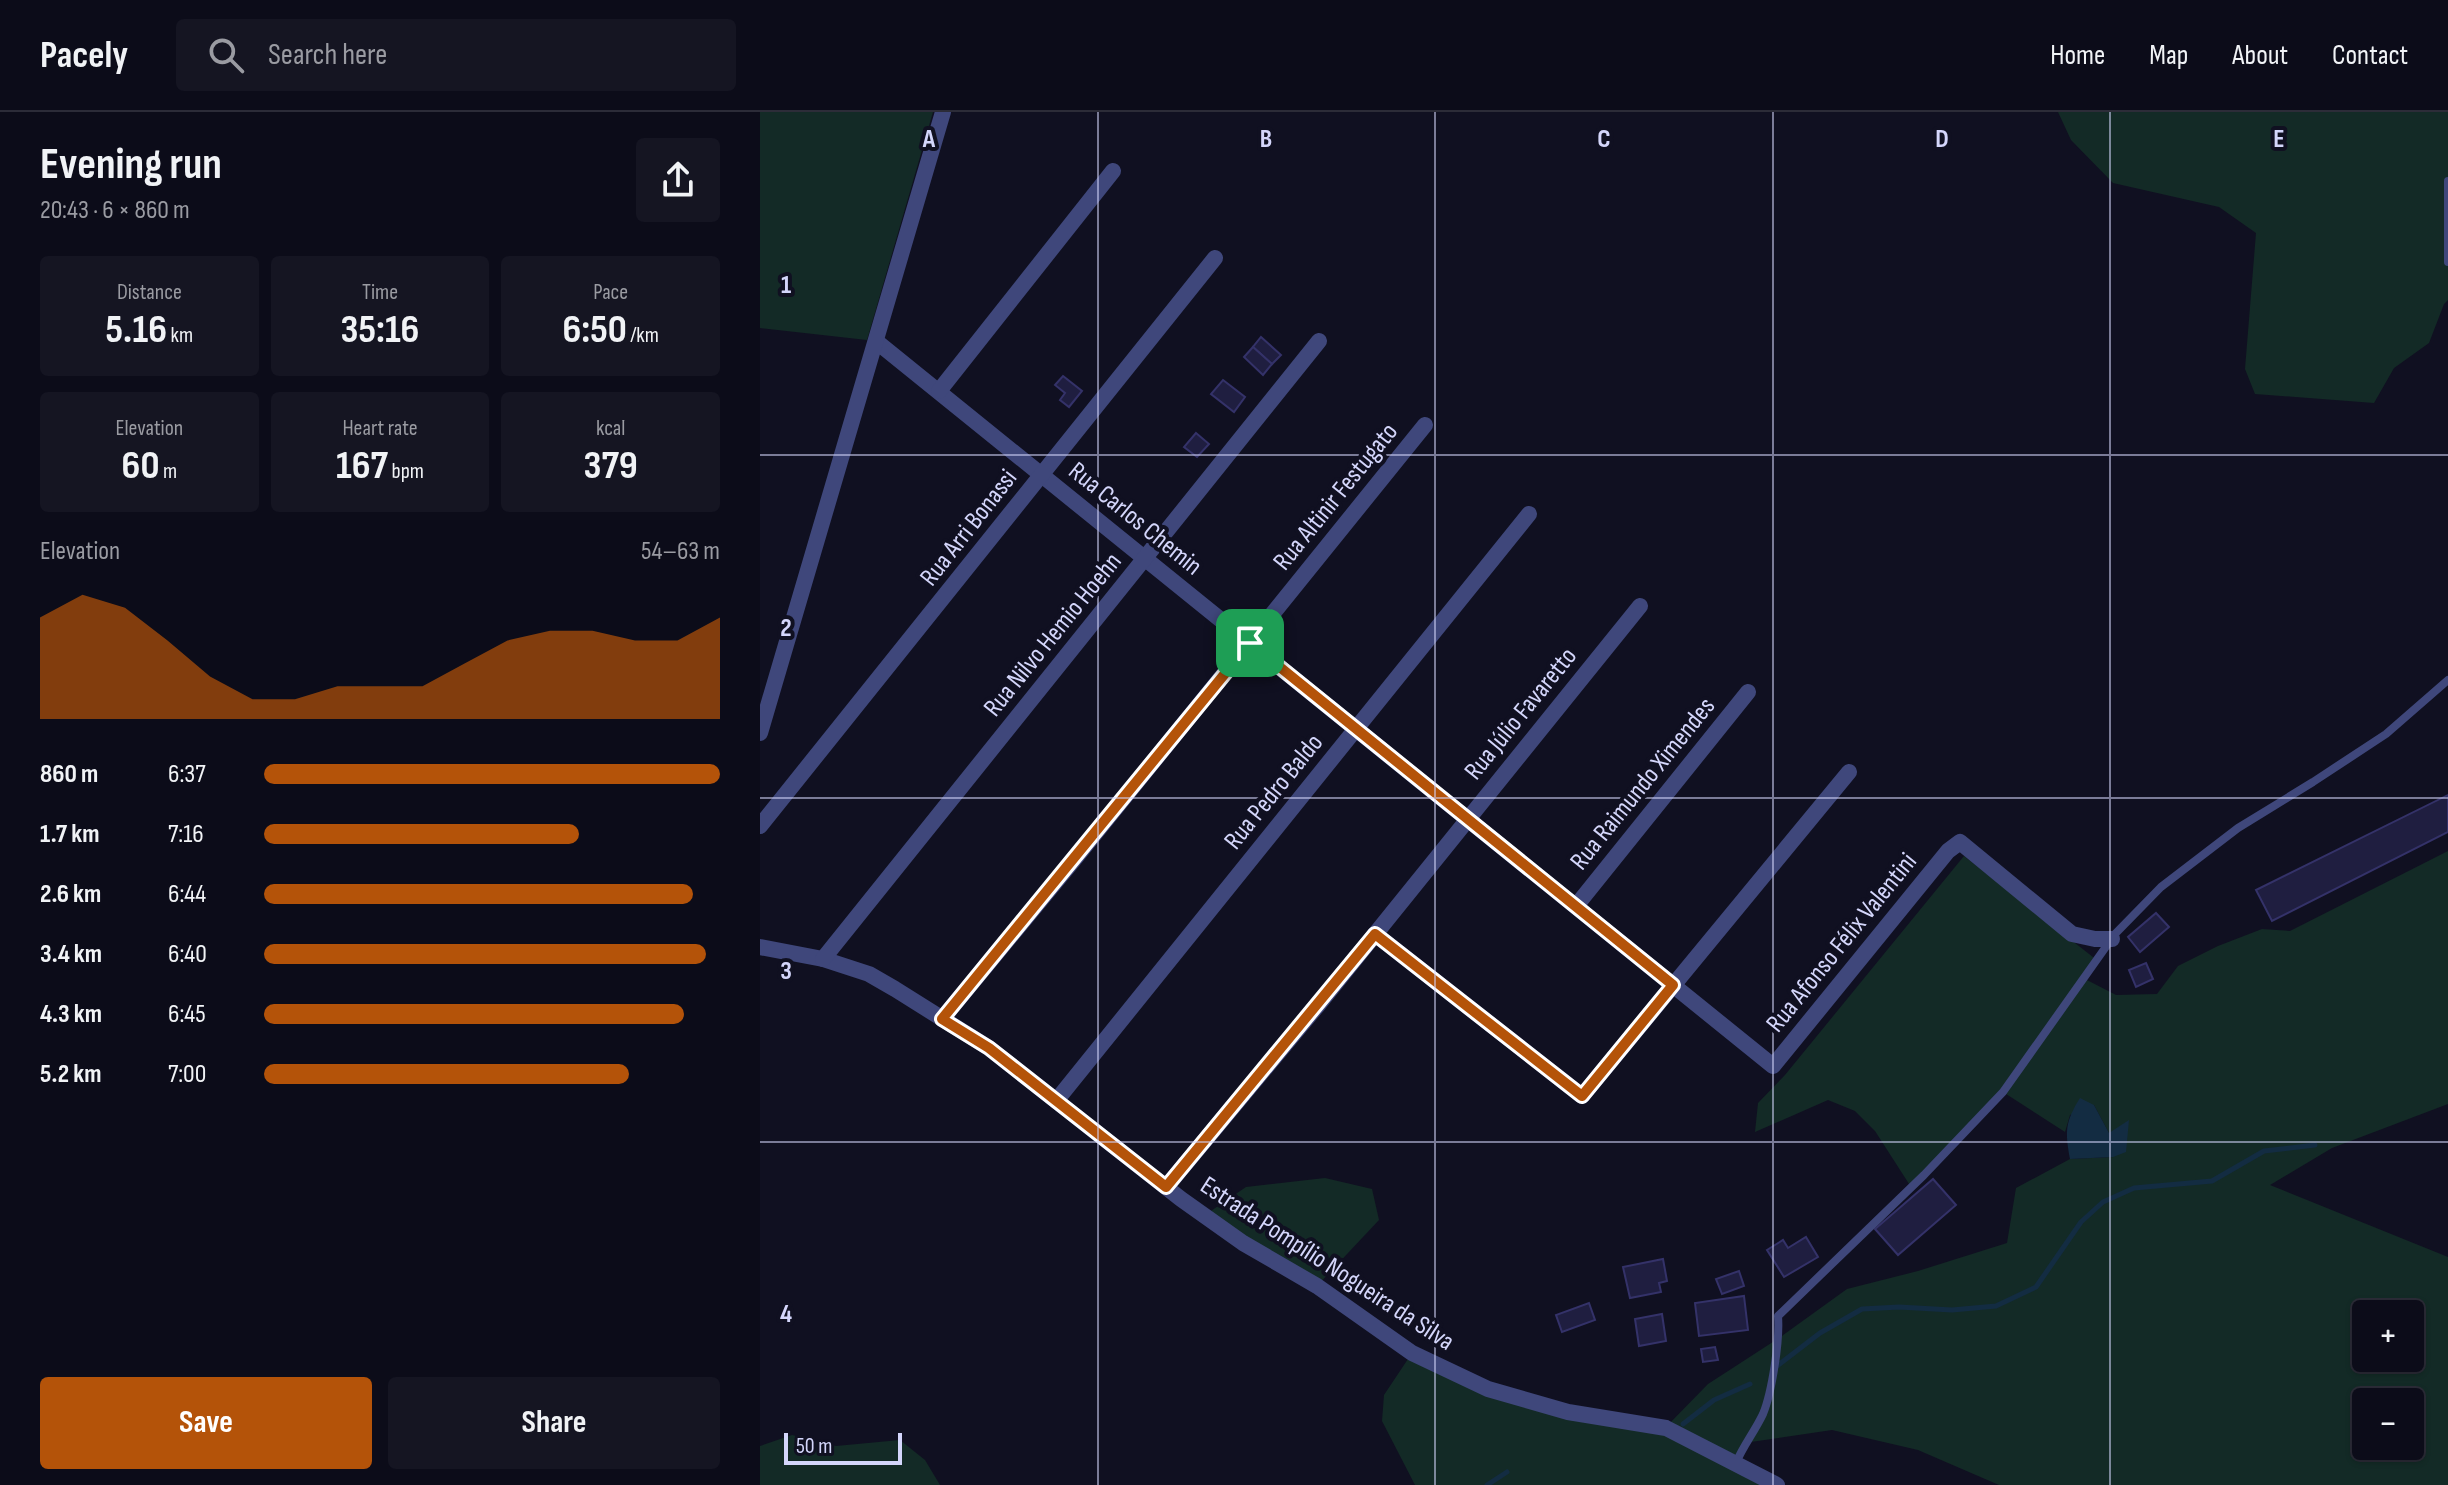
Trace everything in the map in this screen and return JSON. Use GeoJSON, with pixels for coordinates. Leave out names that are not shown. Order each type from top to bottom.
{"type":"FeatureCollection","features":[{"type":"Feature","properties":{"kind":"street"},"geometry":{"type":"LineString","coordinates":[[760,733],[943,112]]}},
{"type":"Feature","properties":{"kind":"street"},"geometry":{"type":"LineString","coordinates":[[939,391],[1113,171]]}},
{"type":"Feature","properties":{"kind":"street","name":"Rua Arri Bonassi"},"geometry":{"type":"LineString","coordinates":[[760,826],[1215,258]]}},
{"type":"Feature","properties":{"kind":"street","name":"Rua Nilvo Hemio Hoehn"},"geometry":{"type":"LineString","coordinates":[[823,959],[1319,341]]}},
{"type":"Feature","properties":{"kind":"street","name":"Rua Carlos Chemin"},"geometry":{"type":"LineString","coordinates":[[877,342],[1773,1066]]}},
{"type":"Feature","properties":{"kind":"street","name":"Rua Altinir Festugato"},"geometry":{"type":"LineString","coordinates":[[942,1019],[1425,425]]}},
{"type":"Feature","properties":{"kind":"street","name":"Rua Pedro Baldo"},"geometry":{"type":"LineString","coordinates":[[1056,1101],[1529,514]]}},
{"type":"Feature","properties":{"kind":"street","name":"Rua Júlio Favaretto"},"geometry":{"type":"LineString","coordinates":[[1166,1187],[1640,606]]}},
{"type":"Feature","properties":{"kind":"street","name":"Rua Raimundo Ximendes"},"geometry":{"type":"LineString","coordinates":[[1576,906],[1748,692]]}},
{"type":"Feature","properties":{"kind":"street"},"geometry":{"type":"LineString","coordinates":[[1375,934],[1582,1096],[1849,772]]}},
{"type":"Feature","properties":{"kind":"street","name":"Rua Afonso Félix Valentini"},"geometry":{"type":"LineString","coordinates":[[1773,1066],[1948,851],[1960,842],[2072,934],[2112,939]]}},
{"type":"Feature","properties":{"kind":"street","name":"Estrada Pompílio Nogueira da Silva"},"geometry":{"type":"LineString","coordinates":[[760,947],[823,959],[869,974],[989,1048],[1166,1187],[1243,1243],[1317,1286],[1425,1359],[1488,1389],[1568,1412],[1666,1428],[1777,1485]]}},
{"type":"Feature","properties":{"kind":"lane"},"geometry":{"type":"LineString","coordinates":[[2448,181],[2448,262]]}},
{"type":"Feature","properties":{"kind":"lane"},"geometry":{"type":"LineString","coordinates":[[1735,1464],[1744,1443],[1763,1414],[1779,1338],[1778,1316],[1924,1175],[2003,1092],[2112,939],[2161,887],[2238,828],[2386,734],[2448,680]]}},
{"type":"Feature","properties":{"kind":"green space"},"geometry":{"type":"Polygon","coordinates":[[[760,112],[933,112],[867,340],[760,328],[760,112]]]}},
{"type":"Feature","properties":{"kind":"green space"},"geometry":{"type":"Polygon","coordinates":[[[2058,112],[2448,112],[2448,300],[2429,343],[2394,368],[2374,403],[2255,394],[2245,369],[2256,233],[2219,207],[2113,183],[2071,140],[2058,112]]]}},
{"type":"Feature","properties":{"kind":"green space"},"geometry":{"type":"Polygon","coordinates":[[[2448,851],[2448,1104],[2332,1148],[2270,1185],[2448,1257],[2448,1485],[1999,1485],[1918,1450],[1832,1430],[1744,1443],[1736,1464],[1777,1485],[1415,1485],[1382,1421],[1384,1395],[1412,1353],[1488,1389],[1666,1427],[1708,1384],[1847,1289],[2007,1243],[2016,1188],[2070,1159],[2113,1157],[2109,1133],[2094,1105],[2070,1115],[2065,1132],[2003,1092],[1911,1187],[1875,1131],[1855,1111],[1828,1100],[1755,1132],[1758,1103],[1785,1075],[1964,856],[2098,961],[2085,979],[2116,995],[2157,994],[2178,966],[2262,929],[2290,931],[2448,851]]]}},
{"type":"Feature","properties":{"kind":"green space"},"geometry":{"type":"Polygon","coordinates":[[[1325,1178],[1372,1189],[1379,1220],[1317,1286],[1205,1215],[1246,1187],[1325,1178]]]}},
{"type":"Feature","properties":{"kind":"green space"},"geometry":{"type":"Polygon","coordinates":[[[792,1435],[836,1446],[900,1440],[925,1460],[940,1485],[760,1485],[760,1446],[792,1435]]]}},
{"type":"Feature","properties":{"kind":"water"},"geometry":{"type":"Polygon","coordinates":[[[2080,1098],[2094,1105],[2109,1133],[2129,1120],[2126,1152],[2113,1157],[2070,1159],[2068,1127],[2080,1098]]]}},
{"type":"Feature","properties":{"kind":"building"},"geometry":{"type":"Polygon","coordinates":[[[1261,337],[1281,355],[1272,364],[1253,347],[1261,337]]]}},
{"type":"Feature","properties":{"kind":"building"},"geometry":{"type":"Polygon","coordinates":[[[1253,347],[1272,364],[1263,375],[1244,357],[1253,347]]]}},
{"type":"Feature","properties":{"kind":"building"},"geometry":{"type":"Polygon","coordinates":[[[1063,376],[1082,391],[1069,407],[1060,400],[1065,393],[1055,385],[1063,376]]]}},
{"type":"Feature","properties":{"kind":"building"},"geometry":{"type":"Polygon","coordinates":[[[1223,380],[1245,397],[1234,412],[1211,394],[1223,380]]]}},
{"type":"Feature","properties":{"kind":"building"},"geometry":{"type":"Polygon","coordinates":[[[1196,433],[1209,444],[1197,457],[1184,447],[1196,433]]]}},
{"type":"Feature","properties":{"kind":"building"},"geometry":{"type":"Polygon","coordinates":[[[2448,795],[2448,832],[2272,921],[2256,890],[2448,795]]]}},
{"type":"Feature","properties":{"kind":"building"},"geometry":{"type":"Polygon","coordinates":[[[2156,913],[2169,927],[2140,952],[2128,937],[2156,913]]]}},
{"type":"Feature","properties":{"kind":"building"},"geometry":{"type":"Polygon","coordinates":[[[2146,963],[2153,979],[2136,987],[2129,970],[2146,963]]]}},
{"type":"Feature","properties":{"kind":"building"},"geometry":{"type":"Polygon","coordinates":[[[1933,1179],[1956,1205],[1898,1255],[1875,1229],[1933,1179]]]}},
{"type":"Feature","properties":{"kind":"building"},"geometry":{"type":"Polygon","coordinates":[[[1806,1237],[1818,1257],[1784,1277],[1767,1250],[1783,1240],[1788,1248],[1806,1237]]]}},
{"type":"Feature","properties":{"kind":"building"},"geometry":{"type":"Polygon","coordinates":[[[1663,1259],[1667,1281],[1659,1283],[1661,1292],[1630,1298],[1623,1267],[1663,1259]]]}},
{"type":"Feature","properties":{"kind":"building"},"geometry":{"type":"Polygon","coordinates":[[[1739,1271],[1744,1286],[1722,1294],[1716,1279],[1739,1271]]]}},
{"type":"Feature","properties":{"kind":"building"},"geometry":{"type":"Polygon","coordinates":[[[1744,1296],[1748,1330],[1699,1336],[1695,1303],[1744,1296]]]}},
{"type":"Feature","properties":{"kind":"building"},"geometry":{"type":"Polygon","coordinates":[[[1589,1303],[1595,1320],[1562,1332],[1556,1315],[1589,1303]]]}},
{"type":"Feature","properties":{"kind":"building"},"geometry":{"type":"Polygon","coordinates":[[[1662,1314],[1666,1341],[1639,1346],[1635,1319],[1662,1314]]]}},
{"type":"Feature","properties":{"kind":"building"},"geometry":{"type":"Polygon","coordinates":[[[1715,1347],[1718,1360],[1703,1362],[1701,1349],[1715,1347]]]}},
{"type":"Feature","properties":{"kind":"waterway"},"geometry":{"type":"LineString","coordinates":[[1777,1366],[1820,1333],[1862,1309],[1899,1307],[1952,1310],[1996,1306],[2036,1287],[2081,1222],[2103,1202],[2134,1188],[2212,1181],[2264,1151],[2315,1145]]}},
{"type":"Feature","properties":{"kind":"waterway"},"geometry":{"type":"LineString","coordinates":[[1683,1424],[1714,1400],[1750,1384]]}},
{"type":"Feature","properties":{"kind":"waterway"},"geometry":{"type":"LineString","coordinates":[[1487,1485],[1507,1472]]}},
{"type":"Feature","properties":{"kind":"route"},"geometry":{"type":"LineString","coordinates":[[1250,643],[1673,985],[1582,1096],[1375,934],[1166,1187],[989,1048],[942,1019],[1250,643]]}}]}
